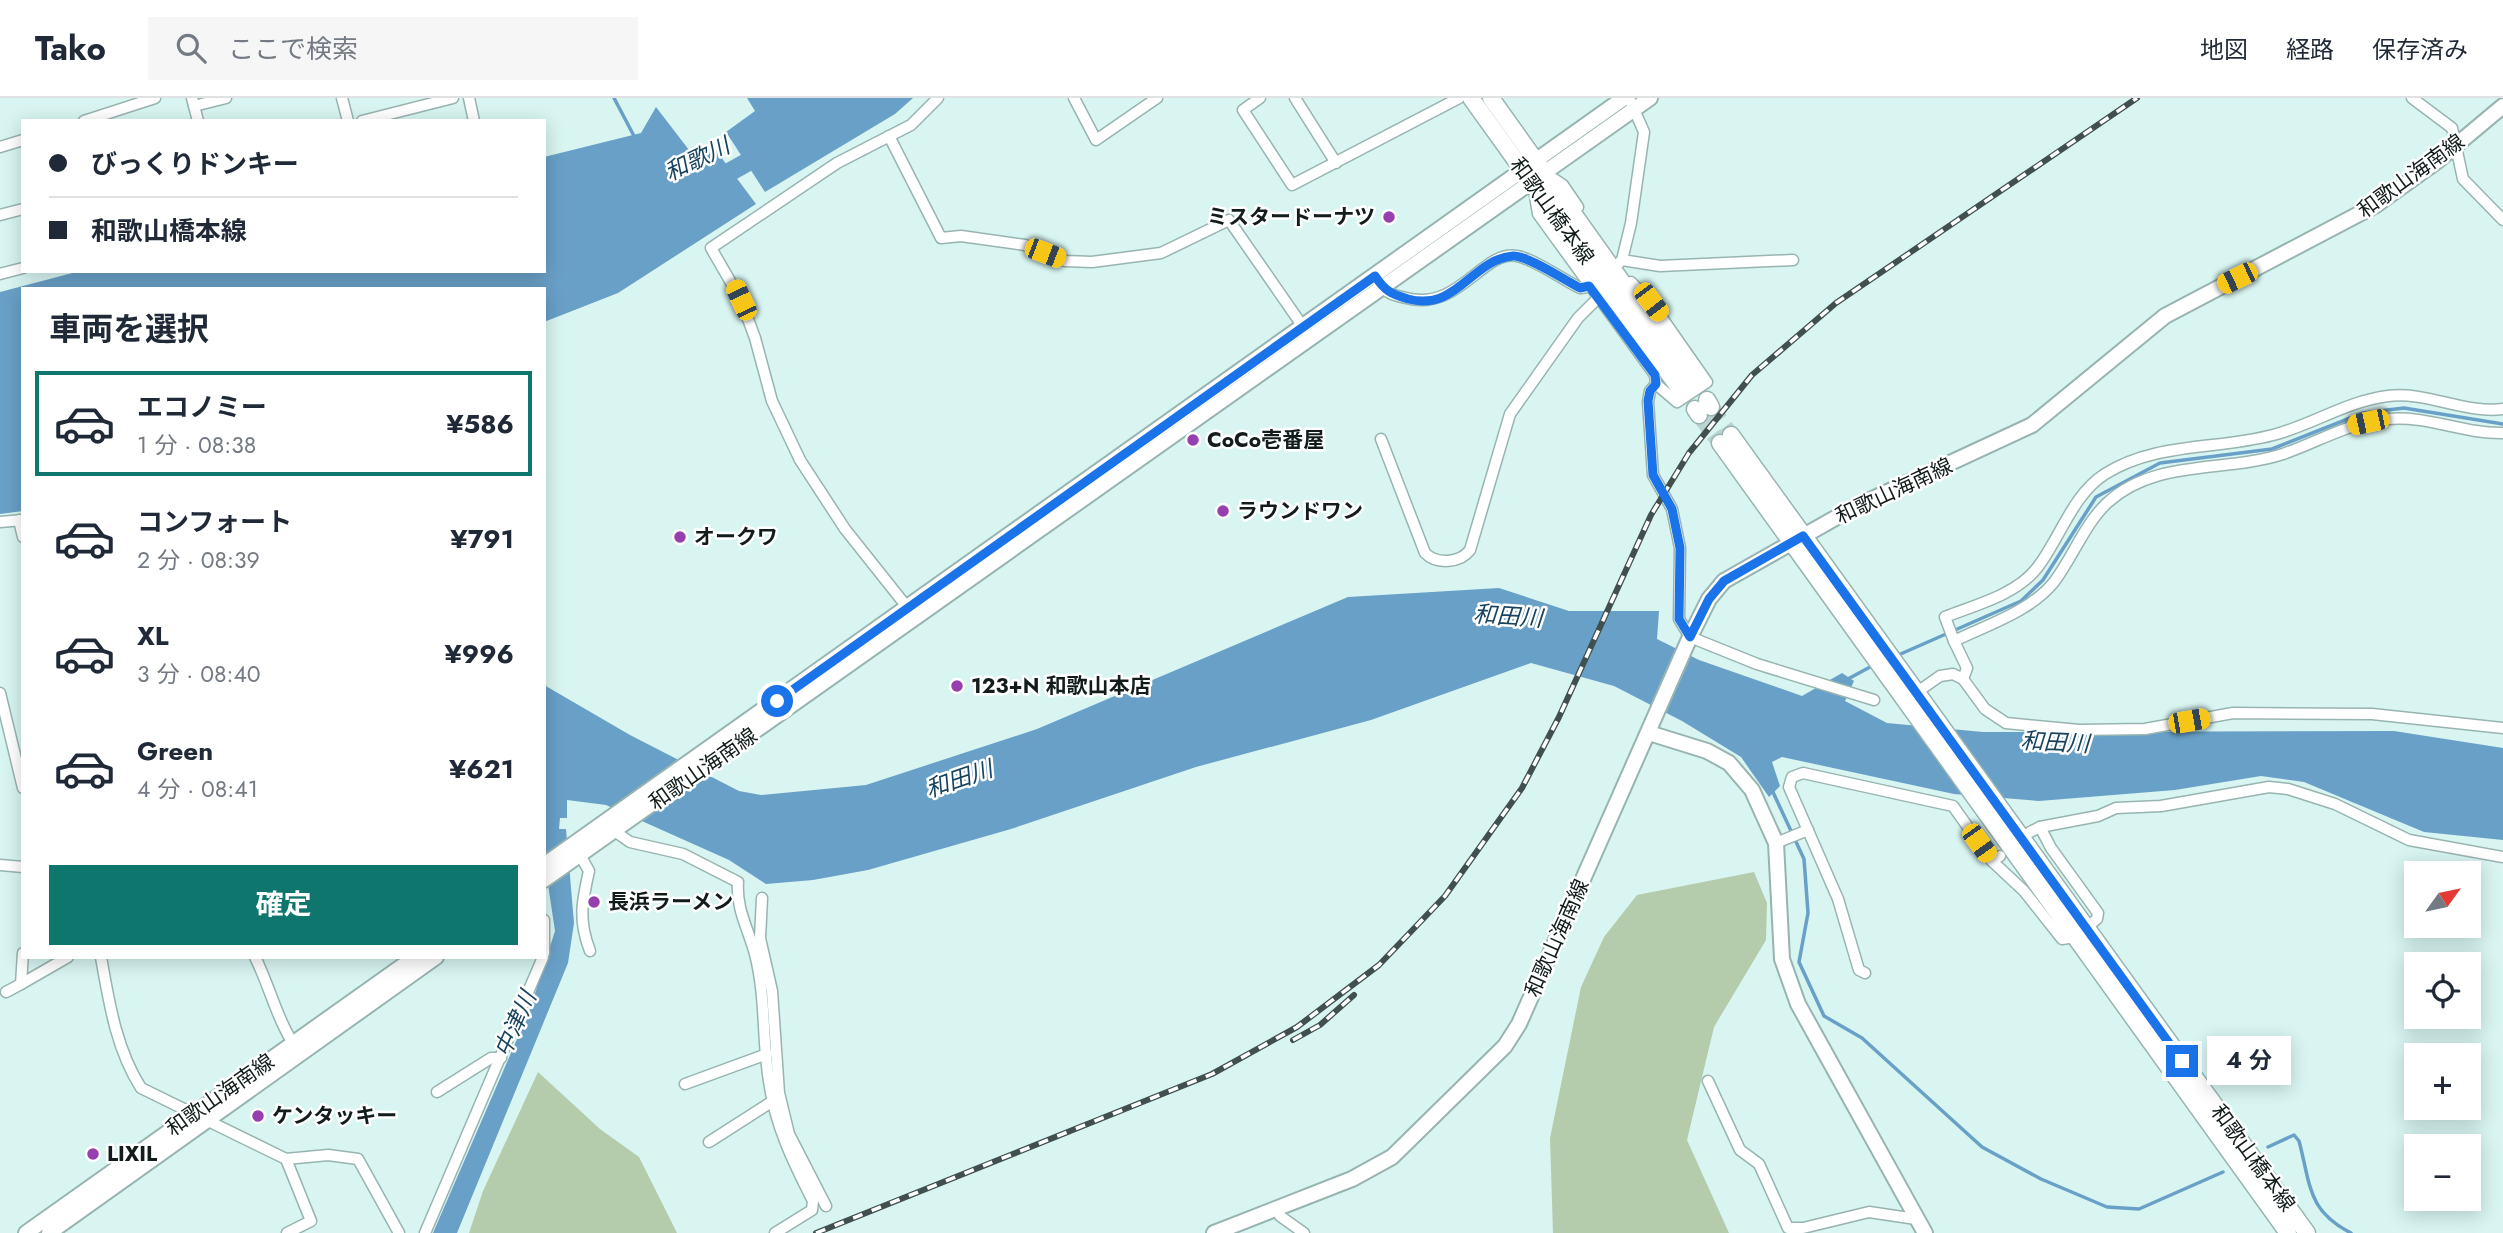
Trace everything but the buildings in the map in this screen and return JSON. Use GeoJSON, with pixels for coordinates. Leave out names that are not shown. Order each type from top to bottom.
{"type":"FeatureCollection","features":[{"type":"Feature","properties":{"kind":"main road","name":"和歌山橋本線"},"geometry":{"type":"LineString","coordinates":[[1471,98],[1533,171],[1688,387]]}},
{"type":"Feature","properties":{"kind":"main road","name":"和歌山橋本線"},"geometry":{"type":"LineString","coordinates":[[1491,98],[1533,171]]}},
{"type":"Feature","properties":{"kind":"main road","name":"和歌山海南線"},"geometry":{"type":"LineString","coordinates":[[546,879],[614,825],[1379,282],[1629,101],[1650,98]]}},
{"type":"Feature","properties":{"kind":"main road","name":"和歌山海南線"},"geometry":{"type":"LineString","coordinates":[[1214,1233],[1352,1179],[1392,1157],[1505,1045],[1519,1024],[1689,640],[1716,589],[1748,565],[1900,485],[2002,442],[2032,425],[2165,316],[2376,205],[2503,106]]}},
{"type":"Feature","properties":{"kind":"main road","name":"和歌山橋本線"},"geometry":{"type":"LineString","coordinates":[[1725,439],[1891,669],[1981,807],[2080,932],[2307,1233]]}},
{"type":"Feature","properties":{"kind":"main road","name":"和歌山橋本線"},"geometry":{"type":"LineString","coordinates":[[1909,699],[1927,708],[1998,808],[2080,932],[2288,1233]]}},
{"type":"Feature","properties":{"kind":"main road"},"geometry":{"type":"LineString","coordinates":[[1649,733],[1707,751],[1729,763],[1752,790],[1781,840],[1782,959],[1798,1004],[1925,1233]]}},
{"type":"Feature","properties":{"kind":"main road","name":"和歌山海南線"},"geometry":{"type":"LineString","coordinates":[[546,864],[578,851]]}},
{"type":"Feature","properties":{"kind":"main road","name":"和歌山海南線"},"geometry":{"type":"LineString","coordinates":[[296,1049],[412,959]]}},
{"type":"Feature","properties":{"kind":"main road","name":"和歌山海南線"},"geometry":{"type":"LineString","coordinates":[[26,1233],[433,959]]}},
{"type":"Feature","properties":{"kind":"main road","name":"和歌山海南線"},"geometry":{"type":"LineString","coordinates":[[49,1233],[200,1117]]}},
{"type":"Feature","properties":{"kind":"street"},"geometry":{"type":"LineString","coordinates":[[90,119],[155,98]]}},
{"type":"Feature","properties":{"kind":"street"},"geometry":{"type":"LineString","coordinates":[[197,119],[193,102],[226,98]]}},
{"type":"Feature","properties":{"kind":"street"},"geometry":{"type":"LineString","coordinates":[[342,98],[347,119]]}},
{"type":"Feature","properties":{"kind":"street"},"geometry":{"type":"LineString","coordinates":[[370,119],[453,98]]}},
{"type":"Feature","properties":{"kind":"street"},"geometry":{"type":"LineString","coordinates":[[469,98],[474,119]]}},
{"type":"Feature","properties":{"kind":"street"},"geometry":{"type":"LineString","coordinates":[[911,613],[845,529],[800,460],[772,401],[755,338],[741,300],[711,248],[837,163],[911,125],[938,98]]}},
{"type":"Feature","properties":{"kind":"street"},"geometry":{"type":"LineString","coordinates":[[1074,98],[1096,140],[1157,98]]}},
{"type":"Feature","properties":{"kind":"street"},"geometry":{"type":"LineString","coordinates":[[1260,98],[1243,110],[1292,185],[1459,98]]}},
{"type":"Feature","properties":{"kind":"street"},"geometry":{"type":"LineString","coordinates":[[1295,98],[1336,163]]}},
{"type":"Feature","properties":{"kind":"street"},"geometry":{"type":"LineString","coordinates":[[2412,98],[2452,128],[2463,179],[2503,220]]}},
{"type":"Feature","properties":{"kind":"street"},"geometry":{"type":"LineString","coordinates":[[1620,262],[1631,223],[1644,132],[1629,101]]}},
{"type":"Feature","properties":{"kind":"street"},"geometry":{"type":"LineString","coordinates":[[889,136],[941,238],[961,236],[1025,245],[1065,261],[1092,262],[1161,253],[1229,220],[1307,332]]}},
{"type":"Feature","properties":{"kind":"street"},"geometry":{"type":"LineString","coordinates":[[0,147],[21,141]]}},
{"type":"Feature","properties":{"kind":"street"},"geometry":{"type":"LineString","coordinates":[[1533,171],[1563,185],[1620,262],[1637,290],[1651,302],[1707,382],[1677,402],[1656,384],[1655,375],[1597,299],[1538,214],[1533,171]]}},
{"type":"Feature","properties":{"kind":"street"},"geometry":{"type":"LineString","coordinates":[[0,215],[21,210]]}},
{"type":"Feature","properties":{"kind":"street"},"geometry":{"type":"LineString","coordinates":[[1379,282],[1387,293],[1424,303],[1444,298],[1502,258],[1517,256],[1580,288],[1589,286]]}},
{"type":"Feature","properties":{"kind":"street"},"geometry":{"type":"LineString","coordinates":[[1620,262],[1660,266],[1793,260]]}},
{"type":"Feature","properties":{"kind":"street"},"geometry":{"type":"LineString","coordinates":[[0,274],[21,269]]}},
{"type":"Feature","properties":{"kind":"street"},"geometry":{"type":"LineString","coordinates":[[1381,439],[1425,553],[1438,561],[1461,558],[1470,550],[1510,414],[1578,318],[1597,299]]}},
{"type":"Feature","properties":{"kind":"street"},"geometry":{"type":"LineString","coordinates":[[1656,384],[1650,391],[1648,401],[1653,475],[1672,509],[1680,548],[1679,619],[1689,640],[1874,700]]}},
{"type":"Feature","properties":{"kind":"street"},"geometry":{"type":"LineString","coordinates":[[1963,679],[1967,668],[1945,617],[2023,582],[2037,568],[2091,485],[2135,458],[2151,452],[2256,439],[2355,403],[2389,395],[2503,409]]}},
{"type":"Feature","properties":{"kind":"street"},"geometry":{"type":"LineString","coordinates":[[1954,641],[2041,595],[2053,583],[2108,502],[2146,479],[2191,468],[2242,463],[2282,454],[2350,426],[2386,419],[2408,418],[2503,433]]}},
{"type":"Feature","properties":{"kind":"street"},"geometry":{"type":"LineString","coordinates":[[0,523],[21,520]]}},
{"type":"Feature","properties":{"kind":"street"},"geometry":{"type":"LineString","coordinates":[[1909,699],[1940,676],[1953,674],[1963,679],[1984,709],[2006,723],[2067,729],[2145,729],[2233,713],[2372,714],[2503,728]]}},
{"type":"Feature","properties":{"kind":"street"},"geometry":{"type":"LineString","coordinates":[[0,693],[21,780]]}},
{"type":"Feature","properties":{"kind":"street"},"geometry":{"type":"LineString","coordinates":[[1865,974],[1859,970],[1850,933],[1804,831],[1789,787],[1792,777],[1803,773],[1953,806],[2024,891],[2054,933],[2062,939],[2080,932],[2097,919],[2098,913],[2051,848],[2040,827]]}},
{"type":"Feature","properties":{"kind":"street"},"geometry":{"type":"LineString","coordinates":[[2029,832],[2040,827],[2098,816],[2116,808],[2161,806],[2269,788],[2288,789],[2335,804],[2409,840],[2503,857]]}},
{"type":"Feature","properties":{"kind":"street"},"geometry":{"type":"LineString","coordinates":[[614,825],[630,842],[683,854],[738,882],[736,902],[755,954],[773,1101],[783,1142],[813,1201],[812,1210],[775,1233]]}},
{"type":"Feature","properties":{"kind":"street"},"geometry":{"type":"LineString","coordinates":[[1781,840],[1804,831]]}},
{"type":"Feature","properties":{"kind":"street"},"geometry":{"type":"LineString","coordinates":[[578,851],[589,871],[582,900],[581,928],[590,951]]}},
{"type":"Feature","properties":{"kind":"street"},"geometry":{"type":"LineString","coordinates":[[0,865],[21,867]]}},
{"type":"Feature","properties":{"kind":"street"},"geometry":{"type":"LineString","coordinates":[[762,898],[760,938],[772,991],[779,1093],[789,1134],[826,1206]]}},
{"type":"Feature","properties":{"kind":"street"},"geometry":{"type":"LineString","coordinates":[[21,984],[23,959]]}},
{"type":"Feature","properties":{"kind":"street"},"geometry":{"type":"LineString","coordinates":[[6,992],[65,959]]}},
{"type":"Feature","properties":{"kind":"street"},"geometry":{"type":"LineString","coordinates":[[101,959],[110,1007],[130,1071],[141,1088],[286,1159],[328,1156],[358,1159],[399,1233]]}},
{"type":"Feature","properties":{"kind":"street"},"geometry":{"type":"LineString","coordinates":[[255,959],[278,1007],[282,1026],[296,1049]]}},
{"type":"Feature","properties":{"kind":"street"},"geometry":{"type":"LineString","coordinates":[[425,1233],[541,959]]}},
{"type":"Feature","properties":{"kind":"street"},"geometry":{"type":"LineString","coordinates":[[685,1084],[767,1054]]}},
{"type":"Feature","properties":{"kind":"street"},"geometry":{"type":"LineString","coordinates":[[437,1091],[491,1058],[501,1058]]}},
{"type":"Feature","properties":{"kind":"street"},"geometry":{"type":"LineString","coordinates":[[1708,1081],[1740,1150],[1759,1164],[1788,1228],[1803,1228],[1869,1212],[1916,1220]]}},
{"type":"Feature","properties":{"kind":"street"},"geometry":{"type":"LineString","coordinates":[[709,1142],[773,1101]]}},
{"type":"Feature","properties":{"kind":"street"},"geometry":{"type":"LineString","coordinates":[[286,1159],[311,1221],[287,1233]]}},
{"type":"Feature","properties":{"kind":"street"},"geometry":{"type":"LineString","coordinates":[[1277,1208],[1280,1216],[1304,1233]]}},
{"type":"Feature","properties":{"kind":"green space"},"geometry":{"type":"Polygon","coordinates":[[[1754,872],[1767,903],[1766,940],[1714,1027],[1687,1140],[1729,1233],[1553,1233],[1550,1138],[1581,987],[1604,937],[1637,895],[1754,872]]]}},
{"type":"Feature","properties":{"kind":"green space"},"geometry":{"type":"Polygon","coordinates":[[[538,1072],[600,1129],[639,1157],[677,1233],[469,1233],[483,1191],[538,1072]]]}},
{"type":"Feature","properties":{"kind":"water"},"geometry":{"type":"Polygon","coordinates":[[[747,98],[913,98],[895,114],[765,192],[726,132],[755,111],[747,98]]]}},
{"type":"Feature","properties":{"kind":"water"},"geometry":{"type":"Polygon","coordinates":[[[656,107],[689,150],[712,145],[756,204],[618,293],[546,321],[546,287],[21,287],[21,511],[0,514],[0,292],[72,273],[546,273],[546,157],[641,133],[656,107]]]}},
{"type":"Feature","properties":{"kind":"water","name":"和田川"},"geometry":{"type":"Polygon","coordinates":[[[1499,588],[1569,611],[1659,611],[1657,639],[1699,660],[1802,696],[1842,673],[1854,681],[1845,701],[1887,723],[1983,732],[2394,731],[2503,748],[2503,840],[2424,832],[2304,782],[2261,776],[2175,790],[2039,801],[1954,794],[1782,757],[1772,762],[1780,786],[1769,797],[1741,757],[1682,721],[1614,686],[1531,663],[1371,720],[1196,767],[1011,829],[868,870],[813,880],[766,884],[729,860],[606,805],[567,800],[567,818],[560,818],[559,829],[566,829],[574,923],[568,963],[457,1233],[433,1233],[530,1009],[555,931],[546,871],[546,686],[630,735],[739,791],[761,795],[866,785],[1037,729],[1348,597],[1499,588]]]}},
{"type":"Feature","properties":{"kind":"waterway"},"geometry":{"type":"LineString","coordinates":[[614,98],[634,136]]}},
{"type":"Feature","properties":{"kind":"waterway","name":"和歌川"},"geometry":{"type":"LineString","coordinates":[[710,183],[769,150]]}},
{"type":"Feature","properties":{"kind":"waterway"},"geometry":{"type":"LineString","coordinates":[[1896,656],[2021,601],[2043,580],[2096,497],[2160,463],[2272,449],[2363,413],[2404,408],[2503,424]]}},
{"type":"Feature","properties":{"kind":"waterway"},"geometry":{"type":"LineString","coordinates":[[1846,680],[1872,666]]}},
{"type":"Feature","properties":{"kind":"waterway"},"geometry":{"type":"LineString","coordinates":[[1772,790],[1804,859],[1808,913],[1799,962],[1824,1016],[1862,1038],[1982,1147],[2041,1179],[2107,1207],[2139,1209],[2223,1172]]}},
{"type":"Feature","properties":{"kind":"waterway"},"geometry":{"type":"LineString","coordinates":[[2268,1147],[2294,1135],[2299,1141],[2309,1184],[2318,1206],[2351,1233]]}},
{"type":"Feature","properties":{"kind":"tunnel"},"geometry":{"type":"LineString","coordinates":[[1711,407],[1731,435]]}},
{"type":"Feature","properties":{"kind":"tunnel"},"geometry":{"type":"LineString","coordinates":[[1699,415],[1720,443]]}},
{"type":"Feature","properties":{"kind":"railway"},"geometry":{"type":"LineString","coordinates":[[816,1233],[1212,1074],[1297,1027],[1379,965],[1445,896],[1522,788],[1559,717],[1651,515],[1689,453],[1752,375],[1836,303],[2137,98]]}},
{"type":"Feature","properties":{"kind":"railway"},"geometry":{"type":"LineString","coordinates":[[1293,1040],[1320,1025],[1354,995]]}},
{"type":"Feature","properties":{"kind":"place","name":"ミスタードーナツ"},"geometry":{"type":"Point","coordinates":[1389,217]}},
{"type":"Feature","properties":{"kind":"place","name":"CoCo壱番屋"},"geometry":{"type":"Point","coordinates":[1193,440]}},
{"type":"Feature","properties":{"kind":"place","name":"ラウンドワン"},"geometry":{"type":"Point","coordinates":[1223,511]}},
{"type":"Feature","properties":{"kind":"place","name":"オークワ"},"geometry":{"type":"Point","coordinates":[680,537]}},
{"type":"Feature","properties":{"kind":"place","name":"123+N 和歌山本店"},"geometry":{"type":"Point","coordinates":[957,686]}},
{"type":"Feature","properties":{"kind":"place","name":"長浜ラーメン"},"geometry":{"type":"Point","coordinates":[594,902]}},
{"type":"Feature","properties":{"kind":"place","name":"ケンタッキー"},"geometry":{"type":"Point","coordinates":[258,1116]}},
{"type":"Feature","properties":{"kind":"place","name":"LIXIL"},"geometry":{"type":"Point","coordinates":[93,1154]}},
{"type":"Feature","properties":{"kind":"route"},"geometry":{"type":"LineString","coordinates":[[777,701],[1375,276],[1387,293],[1424,303],[1444,298],[1502,258],[1517,256],[1580,288],[1589,286],[1655,375],[1656,384],[1650,391],[1648,401],[1653,475],[1672,509],[1680,548],[1679,619],[1690,637],[1709,599],[1724,581],[1803,536],[2182,1061]]}},
{"type":"Feature","properties":{"kind":"water label","name":"中津川"},"geometry":{"type":"Point","coordinates":[515,1024]}}]}
